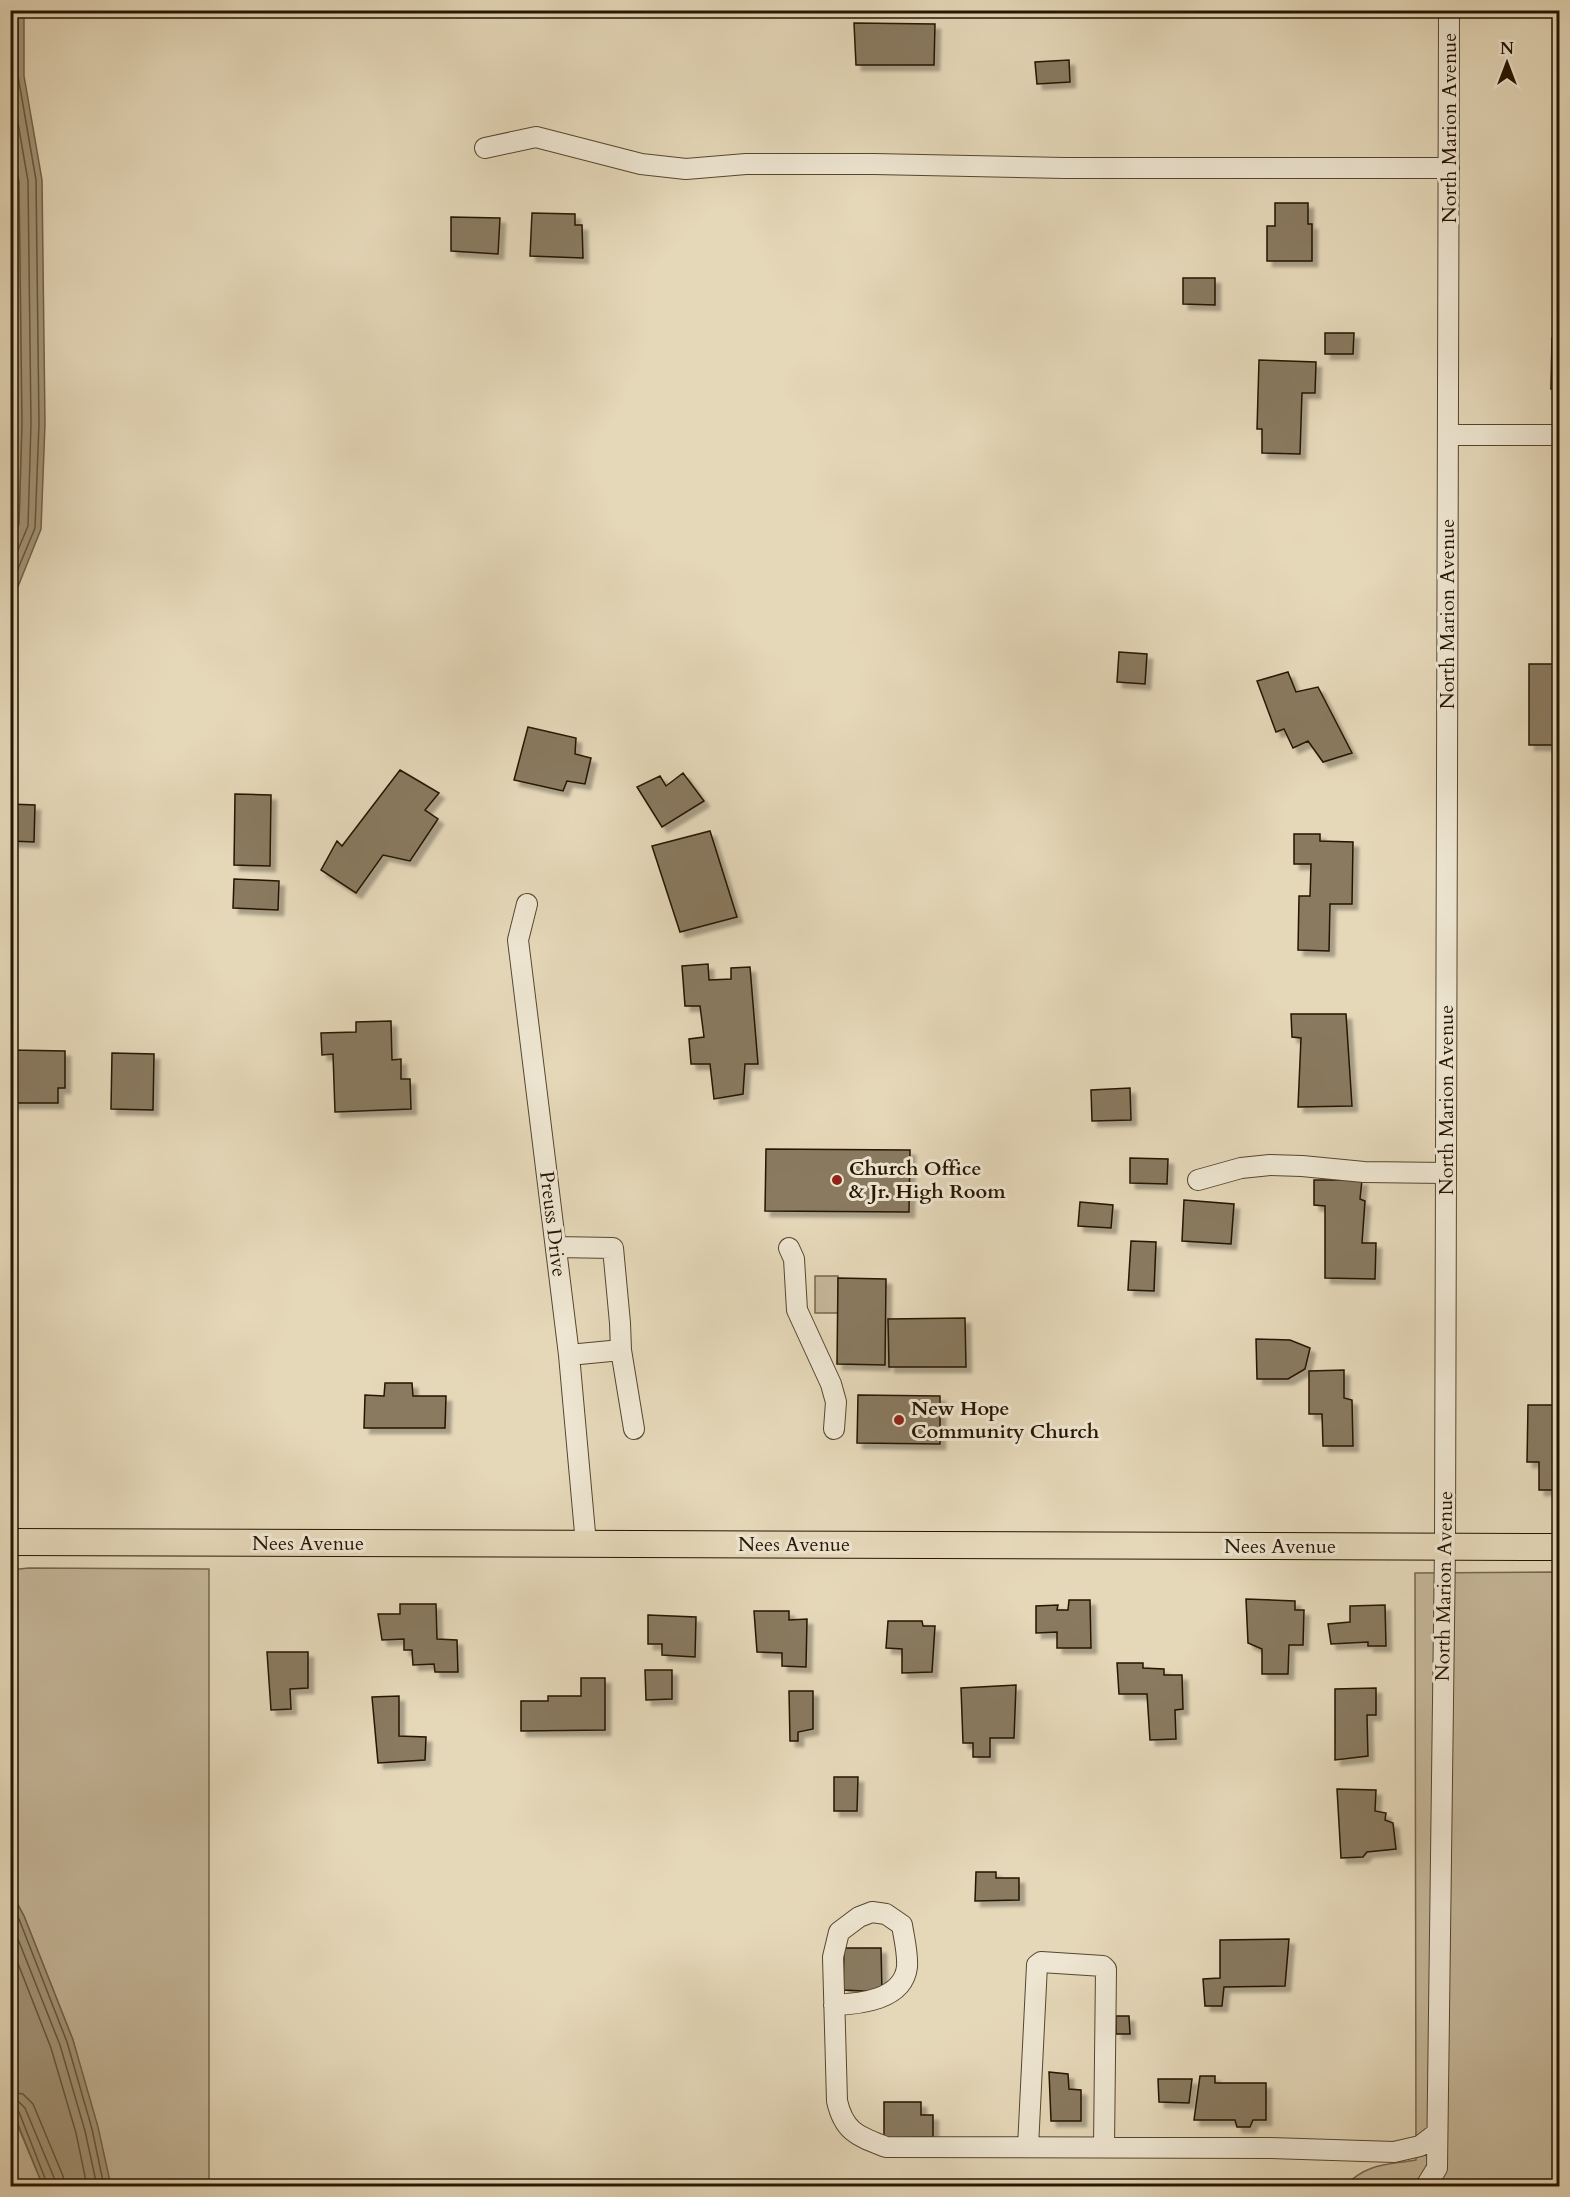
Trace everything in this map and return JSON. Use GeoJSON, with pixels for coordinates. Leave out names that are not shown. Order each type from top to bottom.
{"type":"FeatureCollection","features":[{"type":"Feature","properties":{"kind":"main road","name":"Nees Avenue"},"geometry":{"type":"LineString","coordinates":[[16,1540],[1560,1547]]}},
{"type":"Feature","properties":{"kind":"street","name":"North Marion Avenue"},"geometry":{"type":"LineString","coordinates":[[1426,2187],[1437,2168],[1445,1546],[1449,10]]}},
{"type":"Feature","properties":{"kind":"street"},"geometry":{"type":"LineString","coordinates":[[485,148],[536,137],[640,164],[686,169],[746,164],[1076,168],[1449,168]]}},
{"type":"Feature","properties":{"kind":"street"},"geometry":{"type":"LineString","coordinates":[[1448,435],[1560,435]]}},
{"type":"Feature","properties":{"kind":"street","name":"Preuss Drive"},"geometry":{"type":"LineString","coordinates":[[526,904],[518,940],[569,1355],[586,1544]]}},
{"type":"Feature","properties":{"kind":"street"},"geometry":{"type":"LineString","coordinates":[[1198,1180],[1242,1168],[1270,1166],[1302,1166],[1364,1172],[1446,1173]]}},
{"type":"Feature","properties":{"kind":"street"},"geometry":{"type":"LineString","coordinates":[[556,1247],[613,1248],[621,1323],[621,1350],[633,1429]]}},
{"type":"Feature","properties":{"kind":"street"},"geometry":{"type":"LineString","coordinates":[[789,1248],[794,1259],[797,1310],[831,1384],[836,1402],[834,1429]]}},
{"type":"Feature","properties":{"kind":"street"},"geometry":{"type":"LineString","coordinates":[[569,1355],[621,1350]]}},
{"type":"Feature","properties":{"kind":"street"},"geometry":{"type":"LineString","coordinates":[[834,2005],[860,2004],[878,1998],[890,1992],[904,1978],[907,1966],[902,1925],[886,1914],[872,1912],[859,1917],[839,1932],[833,1957],[834,2005],[837,2101],[841,2119],[859,2137],[886,2146],[1394,2152],[1420,2146],[1437,2133]]}},
{"type":"Feature","properties":{"kind":"street"},"geometry":{"type":"LineString","coordinates":[[1028,2147],[1037,1965],[1041,1962],[1103,1966],[1106,1969],[1104,2147]]}},
{"type":"Feature","properties":{"kind":"shaded area"},"geometry":{"type":"Polygon","coordinates":[[[815,1276],[838,1276],[838,1313],[815,1313],[815,1276]]]}},
{"type":"Feature","properties":{"kind":"shaded area"},"geometry":{"type":"Polygon","coordinates":[[[29,1568],[209,1569],[209,2184],[451,2186],[111,2186],[73,2040],[24,1916],[11,1891],[10,1570],[29,1568]]]}},
{"type":"Feature","properties":{"kind":"shaded area"},"geometry":{"type":"Polygon","coordinates":[[[1559,1572],[1559,2186],[1345,2186],[1353,2178],[1369,2169],[1416,2160],[1415,1573],[1559,1572]]]}},
{"type":"Feature","properties":{"kind":"shaded area"},"geometry":{"type":"Polygon","coordinates":[[[10,2107],[43,2186],[11,2186],[10,2107]]]}},
{"type":"Feature","properties":{"kind":"water"},"geometry":{"type":"Polygon","coordinates":[[[24,10],[24,76],[42,180],[45,424],[41,529],[11,604],[10,11],[24,10]]]}},
{"type":"Feature","properties":{"kind":"water"},"geometry":{"type":"Polygon","coordinates":[[[10,1891],[24,1916],[73,2040],[98,2127],[111,2186],[43,2186],[11,2107],[10,1891]]]}},
{"type":"Feature","properties":{"kind":"building"},"geometry":{"type":"Polygon","coordinates":[[[854,23],[935,24],[934,65],[856,65],[854,23]]]}},
{"type":"Feature","properties":{"kind":"building"},"geometry":{"type":"Polygon","coordinates":[[[1069,60],[1070,82],[1037,84],[1035,62],[1069,60]]]}},
{"type":"Feature","properties":{"kind":"building"},"geometry":{"type":"Polygon","coordinates":[[[1275,203],[1308,203],[1308,224],[1312,224],[1312,261],[1267,261],[1267,226],[1275,226],[1275,203]]]}},
{"type":"Feature","properties":{"kind":"building"},"geometry":{"type":"Polygon","coordinates":[[[532,213],[575,214],[575,225],[582,225],[583,258],[530,256],[532,213]]]}},
{"type":"Feature","properties":{"kind":"building"},"geometry":{"type":"Polygon","coordinates":[[[451,217],[500,218],[498,254],[451,251],[451,217]]]}},
{"type":"Feature","properties":{"kind":"building"},"geometry":{"type":"Polygon","coordinates":[[[1183,278],[1215,278],[1215,305],[1183,304],[1183,278]]]}},
{"type":"Feature","properties":{"kind":"building"},"geometry":{"type":"Polygon","coordinates":[[[1325,333],[1354,333],[1353,354],[1325,354],[1325,333]]]}},
{"type":"Feature","properties":{"kind":"building"},"geometry":{"type":"Polygon","coordinates":[[[1552,338],[1560,338],[1560,389],[1551,389],[1552,338]]]}},
{"type":"Feature","properties":{"kind":"building"},"geometry":{"type":"Polygon","coordinates":[[[1259,360],[1316,362],[1315,393],[1302,393],[1300,454],[1262,453],[1262,429],[1257,429],[1259,360]]]}},
{"type":"Feature","properties":{"kind":"building"},"geometry":{"type":"Polygon","coordinates":[[[1119,652],[1147,654],[1145,684],[1117,682],[1119,652]]]}},
{"type":"Feature","properties":{"kind":"building"},"geometry":{"type":"Polygon","coordinates":[[[1529,664],[1560,664],[1560,745],[1529,745],[1529,664]]]}},
{"type":"Feature","properties":{"kind":"building"},"geometry":{"type":"Polygon","coordinates":[[[1288,672],[1296,692],[1318,687],[1352,753],[1323,762],[1308,741],[1293,748],[1284,729],[1276,732],[1257,681],[1288,672]]]}},
{"type":"Feature","properties":{"kind":"building"},"geometry":{"type":"Polygon","coordinates":[[[528,727],[576,738],[575,754],[591,758],[585,784],[567,781],[563,791],[514,780],[528,727]]]}},
{"type":"Feature","properties":{"kind":"building"},"geometry":{"type":"Polygon","coordinates":[[[400,770],[439,793],[425,810],[438,819],[410,861],[383,855],[356,893],[321,870],[337,841],[342,846],[400,770]]]}},
{"type":"Feature","properties":{"kind":"building"},"geometry":{"type":"Polygon","coordinates":[[[683,773],[704,801],[662,827],[637,787],[660,776],[666,786],[683,773]]]}},
{"type":"Feature","properties":{"kind":"building"},"geometry":{"type":"Polygon","coordinates":[[[235,794],[271,795],[270,866],[234,865],[235,794]]]}},
{"type":"Feature","properties":{"kind":"building"},"geometry":{"type":"Polygon","coordinates":[[[10,804],[35,805],[34,842],[10,841],[10,804]]]}},
{"type":"Feature","properties":{"kind":"building"},"geometry":{"type":"Polygon","coordinates":[[[710,831],[737,917],[680,932],[652,846],[710,831]]]}},
{"type":"Feature","properties":{"kind":"building"},"geometry":{"type":"Polygon","coordinates":[[[1294,834],[1320,834],[1320,841],[1353,842],[1352,904],[1330,904],[1329,951],[1298,950],[1299,896],[1310,896],[1311,864],[1294,864],[1294,834]]]}},
{"type":"Feature","properties":{"kind":"building"},"geometry":{"type":"Polygon","coordinates":[[[234,879],[279,881],[278,910],[233,908],[234,879]]]}},
{"type":"Feature","properties":{"kind":"building"},"geometry":{"type":"Polygon","coordinates":[[[708,964],[709,980],[731,979],[731,968],[750,967],[758,1064],[745,1064],[743,1094],[714,1099],[710,1064],[691,1064],[689,1039],[704,1037],[700,1006],[685,1006],[682,966],[708,964]]]}},
{"type":"Feature","properties":{"kind":"building"},"geometry":{"type":"Polygon","coordinates":[[[1291,1014],[1346,1014],[1352,1106],[1298,1107],[1301,1038],[1292,1037],[1291,1014]]]}},
{"type":"Feature","properties":{"kind":"building"},"geometry":{"type":"Polygon","coordinates":[[[391,1021],[392,1060],[401,1059],[401,1079],[410,1079],[411,1109],[335,1112],[333,1054],[322,1055],[321,1033],[356,1032],[356,1022],[391,1021]]]}},
{"type":"Feature","properties":{"kind":"building"},"geometry":{"type":"Polygon","coordinates":[[[10,1050],[65,1051],[65,1088],[58,1088],[58,1103],[10,1103],[10,1050]]]}},
{"type":"Feature","properties":{"kind":"building"},"geometry":{"type":"Polygon","coordinates":[[[112,1053],[154,1054],[153,1110],[111,1109],[112,1053]]]}},
{"type":"Feature","properties":{"kind":"building"},"geometry":{"type":"Polygon","coordinates":[[[1130,1088],[1131,1120],[1092,1121],[1091,1090],[1130,1088]]]}},
{"type":"Feature","properties":{"kind":"building","name":"Church Office & Jr. High Room"},"geometry":{"type":"Polygon","coordinates":[[[766,1149],[910,1150],[909,1212],[765,1211],[766,1149]]]}},
{"type":"Feature","properties":{"kind":"building"},"geometry":{"type":"Polygon","coordinates":[[[1130,1158],[1168,1159],[1167,1184],[1130,1183],[1130,1158]]]}},
{"type":"Feature","properties":{"kind":"building"},"geometry":{"type":"Polygon","coordinates":[[[1314,1180],[1362,1180],[1360,1199],[1365,1201],[1362,1243],[1376,1243],[1375,1279],[1325,1278],[1325,1206],[1314,1205],[1314,1180]]]}},
{"type":"Feature","properties":{"kind":"building"},"geometry":{"type":"Polygon","coordinates":[[[1184,1200],[1234,1204],[1231,1244],[1182,1241],[1184,1200]]]}},
{"type":"Feature","properties":{"kind":"building"},"geometry":{"type":"Polygon","coordinates":[[[1080,1202],[1113,1205],[1111,1228],[1078,1226],[1080,1202]]]}},
{"type":"Feature","properties":{"kind":"building"},"geometry":{"type":"Polygon","coordinates":[[[1131,1241],[1156,1242],[1154,1291],[1128,1290],[1131,1241]]]}},
{"type":"Feature","properties":{"kind":"building"},"geometry":{"type":"Polygon","coordinates":[[[838,1278],[886,1279],[885,1365],[837,1364],[838,1278]]]}},
{"type":"Feature","properties":{"kind":"building"},"geometry":{"type":"Polygon","coordinates":[[[965,1318],[966,1367],[889,1367],[888,1319],[965,1318]]]}},
{"type":"Feature","properties":{"kind":"building"},"geometry":{"type":"Polygon","coordinates":[[[1256,1339],[1290,1340],[1310,1348],[1305,1369],[1288,1379],[1257,1379],[1256,1339]]]}},
{"type":"Feature","properties":{"kind":"building"},"geometry":{"type":"Polygon","coordinates":[[[1344,1370],[1344,1398],[1352,1400],[1353,1446],[1323,1446],[1322,1414],[1309,1414],[1309,1371],[1344,1370]]]}},
{"type":"Feature","properties":{"kind":"building"},"geometry":{"type":"Polygon","coordinates":[[[385,1383],[412,1383],[413,1396],[446,1396],[445,1428],[364,1428],[365,1395],[384,1396],[385,1383]]]}},
{"type":"Feature","properties":{"kind":"building","name":"New Hope Community Church"},"geometry":{"type":"Polygon","coordinates":[[[858,1395],[940,1396],[940,1444],[857,1443],[858,1395]]]}},
{"type":"Feature","properties":{"kind":"building"},"geometry":{"type":"Polygon","coordinates":[[[1528,1405],[1560,1405],[1560,1490],[1539,1490],[1539,1462],[1527,1462],[1528,1405]]]}},
{"type":"Feature","properties":{"kind":"building"},"geometry":{"type":"Polygon","coordinates":[[[1246,1599],[1295,1601],[1295,1610],[1304,1610],[1303,1645],[1289,1645],[1288,1674],[1262,1674],[1262,1649],[1248,1643],[1246,1599]]]}},
{"type":"Feature","properties":{"kind":"building"},"geometry":{"type":"Polygon","coordinates":[[[1069,1600],[1090,1600],[1091,1648],[1057,1648],[1057,1632],[1036,1633],[1036,1606],[1058,1605],[1057,1610],[1068,1610],[1069,1600]]]}},
{"type":"Feature","properties":{"kind":"building"},"geometry":{"type":"Polygon","coordinates":[[[400,1604],[436,1604],[437,1639],[457,1640],[458,1672],[435,1672],[434,1664],[413,1665],[412,1650],[404,1650],[404,1639],[382,1640],[378,1614],[400,1614],[400,1604]]]}},
{"type":"Feature","properties":{"kind":"building"},"geometry":{"type":"Polygon","coordinates":[[[1385,1605],[1386,1646],[1368,1646],[1368,1642],[1331,1644],[1328,1624],[1350,1622],[1350,1606],[1385,1605]]]}},
{"type":"Feature","properties":{"kind":"building"},"geometry":{"type":"Polygon","coordinates":[[[754,1611],[789,1611],[789,1620],[807,1619],[806,1667],[782,1666],[782,1653],[757,1652],[754,1611]]]}},
{"type":"Feature","properties":{"kind":"building"},"geometry":{"type":"Polygon","coordinates":[[[648,1615],[696,1617],[695,1657],[662,1655],[662,1644],[648,1644],[648,1615]]]}},
{"type":"Feature","properties":{"kind":"building"},"geometry":{"type":"Polygon","coordinates":[[[888,1621],[922,1621],[923,1626],[935,1626],[932,1672],[902,1673],[902,1649],[886,1648],[888,1621]]]}},
{"type":"Feature","properties":{"kind":"building"},"geometry":{"type":"Polygon","coordinates":[[[267,1652],[308,1652],[308,1688],[290,1689],[291,1709],[271,1710],[267,1652]]]}},
{"type":"Feature","properties":{"kind":"building"},"geometry":{"type":"Polygon","coordinates":[[[1117,1663],[1143,1663],[1143,1668],[1164,1669],[1164,1675],[1182,1675],[1183,1709],[1175,1710],[1176,1739],[1150,1740],[1147,1694],[1119,1694],[1117,1663]]]}},
{"type":"Feature","properties":{"kind":"building"},"geometry":{"type":"Polygon","coordinates":[[[645,1670],[672,1670],[672,1699],[646,1700],[645,1670]]]}},
{"type":"Feature","properties":{"kind":"building"},"geometry":{"type":"Polygon","coordinates":[[[581,1678],[605,1678],[605,1730],[521,1731],[521,1701],[548,1701],[548,1696],[581,1696],[581,1678]]]}},
{"type":"Feature","properties":{"kind":"building"},"geometry":{"type":"Polygon","coordinates":[[[1016,1685],[1014,1738],[990,1738],[990,1757],[973,1757],[973,1743],[963,1743],[961,1688],[1016,1685]]]}},
{"type":"Feature","properties":{"kind":"building"},"geometry":{"type":"Polygon","coordinates":[[[1376,1688],[1376,1715],[1367,1715],[1368,1756],[1335,1760],[1335,1689],[1376,1688]]]}},
{"type":"Feature","properties":{"kind":"building"},"geometry":{"type":"Polygon","coordinates":[[[789,1691],[813,1691],[813,1729],[798,1732],[798,1741],[790,1741],[789,1691]]]}},
{"type":"Feature","properties":{"kind":"building"},"geometry":{"type":"Polygon","coordinates":[[[399,1696],[399,1736],[426,1737],[425,1760],[378,1763],[372,1697],[399,1696]]]}},
{"type":"Feature","properties":{"kind":"building"},"geometry":{"type":"Polygon","coordinates":[[[834,1777],[858,1777],[857,1811],[834,1811],[834,1777]]]}},
{"type":"Feature","properties":{"kind":"building"},"geometry":{"type":"Polygon","coordinates":[[[1337,1789],[1376,1790],[1375,1811],[1386,1813],[1385,1820],[1393,1823],[1396,1849],[1367,1852],[1363,1857],[1341,1858],[1337,1789]]]}},
{"type":"Feature","properties":{"kind":"building"},"geometry":{"type":"Polygon","coordinates":[[[976,1872],[996,1872],[996,1878],[1019,1878],[1019,1900],[975,1901],[976,1872]]]}},
{"type":"Feature","properties":{"kind":"building"},"geometry":{"type":"Polygon","coordinates":[[[1289,1939],[1285,1986],[1224,1987],[1222,2006],[1205,2006],[1203,1979],[1220,1978],[1220,1940],[1289,1939]]]}},
{"type":"Feature","properties":{"kind":"building"},"geometry":{"type":"Polygon","coordinates":[[[844,1948],[881,1948],[882,1992],[843,1990],[844,1948]]]}},
{"type":"Feature","properties":{"kind":"building"},"geometry":{"type":"Polygon","coordinates":[[[1116,2016],[1129,2016],[1130,2034],[1116,2034],[1116,2016]]]}},
{"type":"Feature","properties":{"kind":"building"},"geometry":{"type":"Polygon","coordinates":[[[1049,2072],[1068,2074],[1069,2089],[1081,2090],[1081,2121],[1051,2121],[1049,2072]]]}},
{"type":"Feature","properties":{"kind":"building"},"geometry":{"type":"Polygon","coordinates":[[[1200,2076],[1215,2076],[1215,2083],[1266,2083],[1266,2120],[1253,2120],[1250,2127],[1237,2127],[1235,2120],[1194,2120],[1200,2076]]]}},
{"type":"Feature","properties":{"kind":"building"},"geometry":{"type":"Polygon","coordinates":[[[1158,2079],[1192,2079],[1189,2103],[1159,2102],[1158,2079]]]}},
{"type":"Feature","properties":{"kind":"building"},"geometry":{"type":"Polygon","coordinates":[[[884,2102],[921,2102],[921,2115],[933,2115],[933,2137],[884,2138],[884,2102]]]}},
{"type":"Feature","properties":{"kind":"place","name":"Church Office & Jr. High Room"},"geometry":{"type":"Point","coordinates":[837,1180]}},
{"type":"Feature","properties":{"kind":"place","name":"New Hope Community Church"},"geometry":{"type":"Point","coordinates":[899,1420]}}]}
